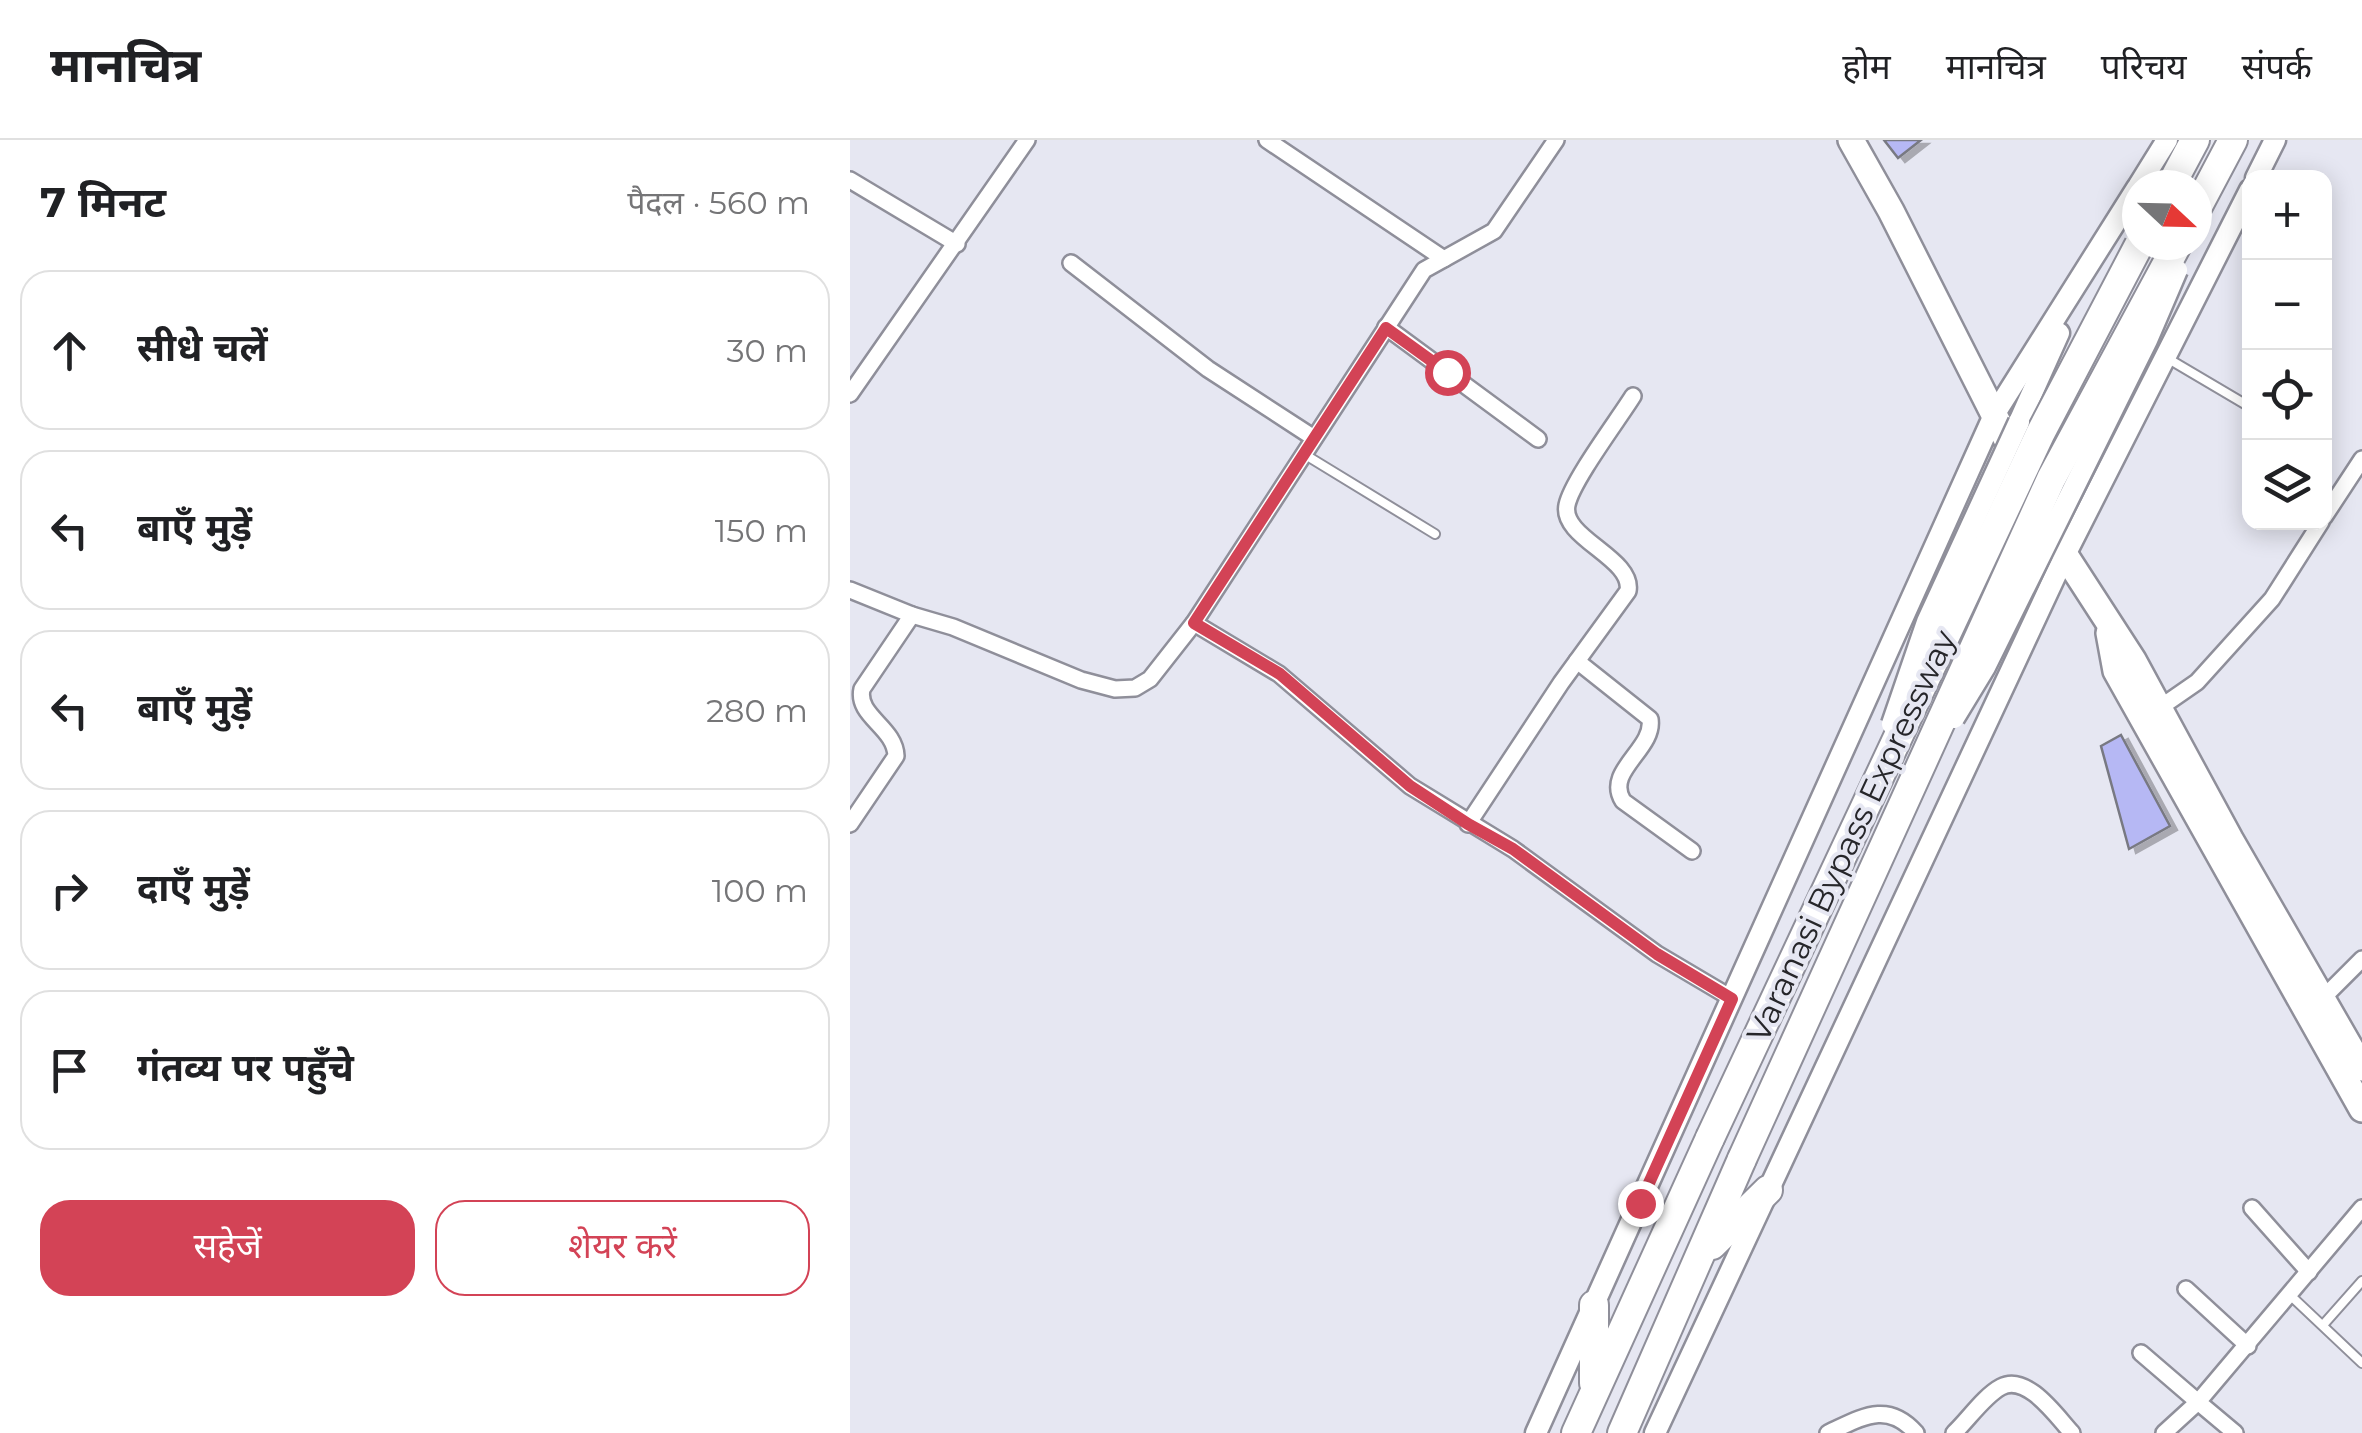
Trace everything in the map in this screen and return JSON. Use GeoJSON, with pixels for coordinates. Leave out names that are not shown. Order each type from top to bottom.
{"type":"FeatureCollection","features":[{"type":"Feature","properties":{"kind":"highway"},"geometry":{"type":"LineString","coordinates":[[2179,170],[2195,140]]}},
{"type":"Feature","properties":{"kind":"highway"},"geometry":{"type":"LineString","coordinates":[[2212,180],[2228,151]]}},
{"type":"Feature","properties":{"kind":"highway","name":"Varanasi Bypass Expressway"},"geometry":{"type":"LineString","coordinates":[[1576,1433],[2040,434],[2131,260]]}},
{"type":"Feature","properties":{"kind":"highway","name":"Varanasi Bypass Expressway"},"geometry":{"type":"LineString","coordinates":[[1622,1433],[2051,479],[2169,260]]}},
{"type":"Feature","properties":{"kind":"highway"},"geometry":{"type":"LineString","coordinates":[[1700,1256],[1768,1190]]}},
{"type":"Feature","properties":{"kind":"highway"},"geometry":{"type":"LineString","coordinates":[[1594,1305],[1594,1395]]}},
{"type":"Feature","properties":{"kind":"main road"},"geometry":{"type":"LineString","coordinates":[[1851,140],[2065,554],[2133,660],[2362,1068]]}},
{"type":"Feature","properties":{"kind":"main road"},"geometry":{"type":"LineString","coordinates":[[2107,623],[2116,671],[2362,1109]]}},
{"type":"Feature","properties":{"kind":"street"},"geometry":{"type":"LineString","coordinates":[[850,394],[1027,140]]}},
{"type":"Feature","properties":{"kind":"street"},"geometry":{"type":"LineString","coordinates":[[1266,140],[1444,258]]}},
{"type":"Feature","properties":{"kind":"street"},"geometry":{"type":"LineString","coordinates":[[850,590],[1081,680],[1116,689],[1135,688],[1150,679],[1194,623],[1424,270],[1494,231],[1556,140]]}},
{"type":"Feature","properties":{"kind":"street"},"geometry":{"type":"LineString","coordinates":[[2148,170],[2166,140]]}},
{"type":"Feature","properties":{"kind":"street"},"geometry":{"type":"LineString","coordinates":[[2260,170],[2275,140]]}},
{"type":"Feature","properties":{"kind":"street"},"geometry":{"type":"LineString","coordinates":[[2212,187],[2228,151]]}},
{"type":"Feature","properties":{"kind":"street"},"geometry":{"type":"LineString","coordinates":[[850,180],[957,244]]}},
{"type":"Feature","properties":{"kind":"street"},"geometry":{"type":"LineString","coordinates":[[1655,1433],[2065,554],[2242,206]]}},
{"type":"Feature","properties":{"kind":"street"},"geometry":{"type":"LineString","coordinates":[[1536,1433],[1994,415],[2122,213]]}},
{"type":"Feature","properties":{"kind":"street"},"geometry":{"type":"LineString","coordinates":[[1856,825],[1927,622],[2097,254]]}},
{"type":"Feature","properties":{"kind":"street"},"geometry":{"type":"LineString","coordinates":[[1903,803],[1985,667],[2147,340],[2181,260]]}},
{"type":"Feature","properties":{"kind":"street"},"geometry":{"type":"LineString","coordinates":[[1071,263],[1208,369],[1314,438]]}},
{"type":"Feature","properties":{"kind":"street"},"geometry":{"type":"LineString","coordinates":[[1386,328],[1538,439]]}},
{"type":"Feature","properties":{"kind":"street"},"geometry":{"type":"LineString","coordinates":[[1468,824],[1630,584],[1624,572],[1568,518],[1566,510],[1574,490],[1634,396]]}},
{"type":"Feature","properties":{"kind":"street"},"geometry":{"type":"LineString","coordinates":[[2332,506],[2362,459]]}},
{"type":"Feature","properties":{"kind":"street"},"geometry":{"type":"LineString","coordinates":[[2158,709],[2197,682],[2272,599],[2317,530]]}},
{"type":"Feature","properties":{"kind":"street"},"geometry":{"type":"LineString","coordinates":[[850,824],[896,756],[891,736],[860,699],[862,690],[912,615]]}},
{"type":"Feature","properties":{"kind":"street"},"geometry":{"type":"LineString","coordinates":[[1194,623],[1280,674],[1410,786],[1513,849],[1657,954],[1732,999]]}},
{"type":"Feature","properties":{"kind":"street"},"geometry":{"type":"LineString","coordinates":[[1577,661],[1650,719],[1650,734],[1618,782],[1618,793],[1623,801],[1692,851]]}},
{"type":"Feature","properties":{"kind":"street"},"geometry":{"type":"LineString","coordinates":[[2323,998],[2362,960]]}},
{"type":"Feature","properties":{"kind":"street"},"geometry":{"type":"LineString","coordinates":[[2252,1208],[2309,1272]]}},
{"type":"Feature","properties":{"kind":"street"},"geometry":{"type":"LineString","coordinates":[[2164,1433],[2248,1346],[2362,1208]]}},
{"type":"Feature","properties":{"kind":"street"},"geometry":{"type":"LineString","coordinates":[[2186,1289],[2248,1346]]}},
{"type":"Feature","properties":{"kind":"street"},"geometry":{"type":"LineString","coordinates":[[2140,1352],[2235,1433]]}},
{"type":"Feature","properties":{"kind":"street"},"geometry":{"type":"LineString","coordinates":[[1954,1433],[2001,1387],[2013,1385],[2024,1387],[2040,1400],[2072,1433]]}},
{"type":"Feature","properties":{"kind":"street"},"geometry":{"type":"LineString","coordinates":[[1828,1433],[1874,1414],[1897,1417],[1916,1433]]}},
{"type":"Feature","properties":{"kind":"lane"},"geometry":{"type":"LineString","coordinates":[[2165,357],[2242,402]]}},
{"type":"Feature","properties":{"kind":"lane"},"geometry":{"type":"LineString","coordinates":[[1304,454],[1435,534]]}},
{"type":"Feature","properties":{"kind":"lane"},"geometry":{"type":"LineString","coordinates":[[2322,1326],[2362,1281]]}},
{"type":"Feature","properties":{"kind":"lane"},"geometry":{"type":"LineString","coordinates":[[2290,1295],[2362,1363]]}},
{"type":"Feature","properties":{"kind":"building"},"geometry":{"type":"Polygon","coordinates":[[[1884,140],[1921,140],[1898,158],[1884,140]]]}},
{"type":"Feature","properties":{"kind":"building"},"geometry":{"type":"Polygon","coordinates":[[[2121,735],[2170,826],[2129,849],[2101,746],[2121,735]]]}},
{"type":"Feature","properties":{"kind":"route"},"geometry":{"type":"LineString","coordinates":[[1447,372],[1386,328],[1194,623],[1280,674],[1410,786],[1513,849],[1657,954],[1732,999],[1640,1203]]}}]}
